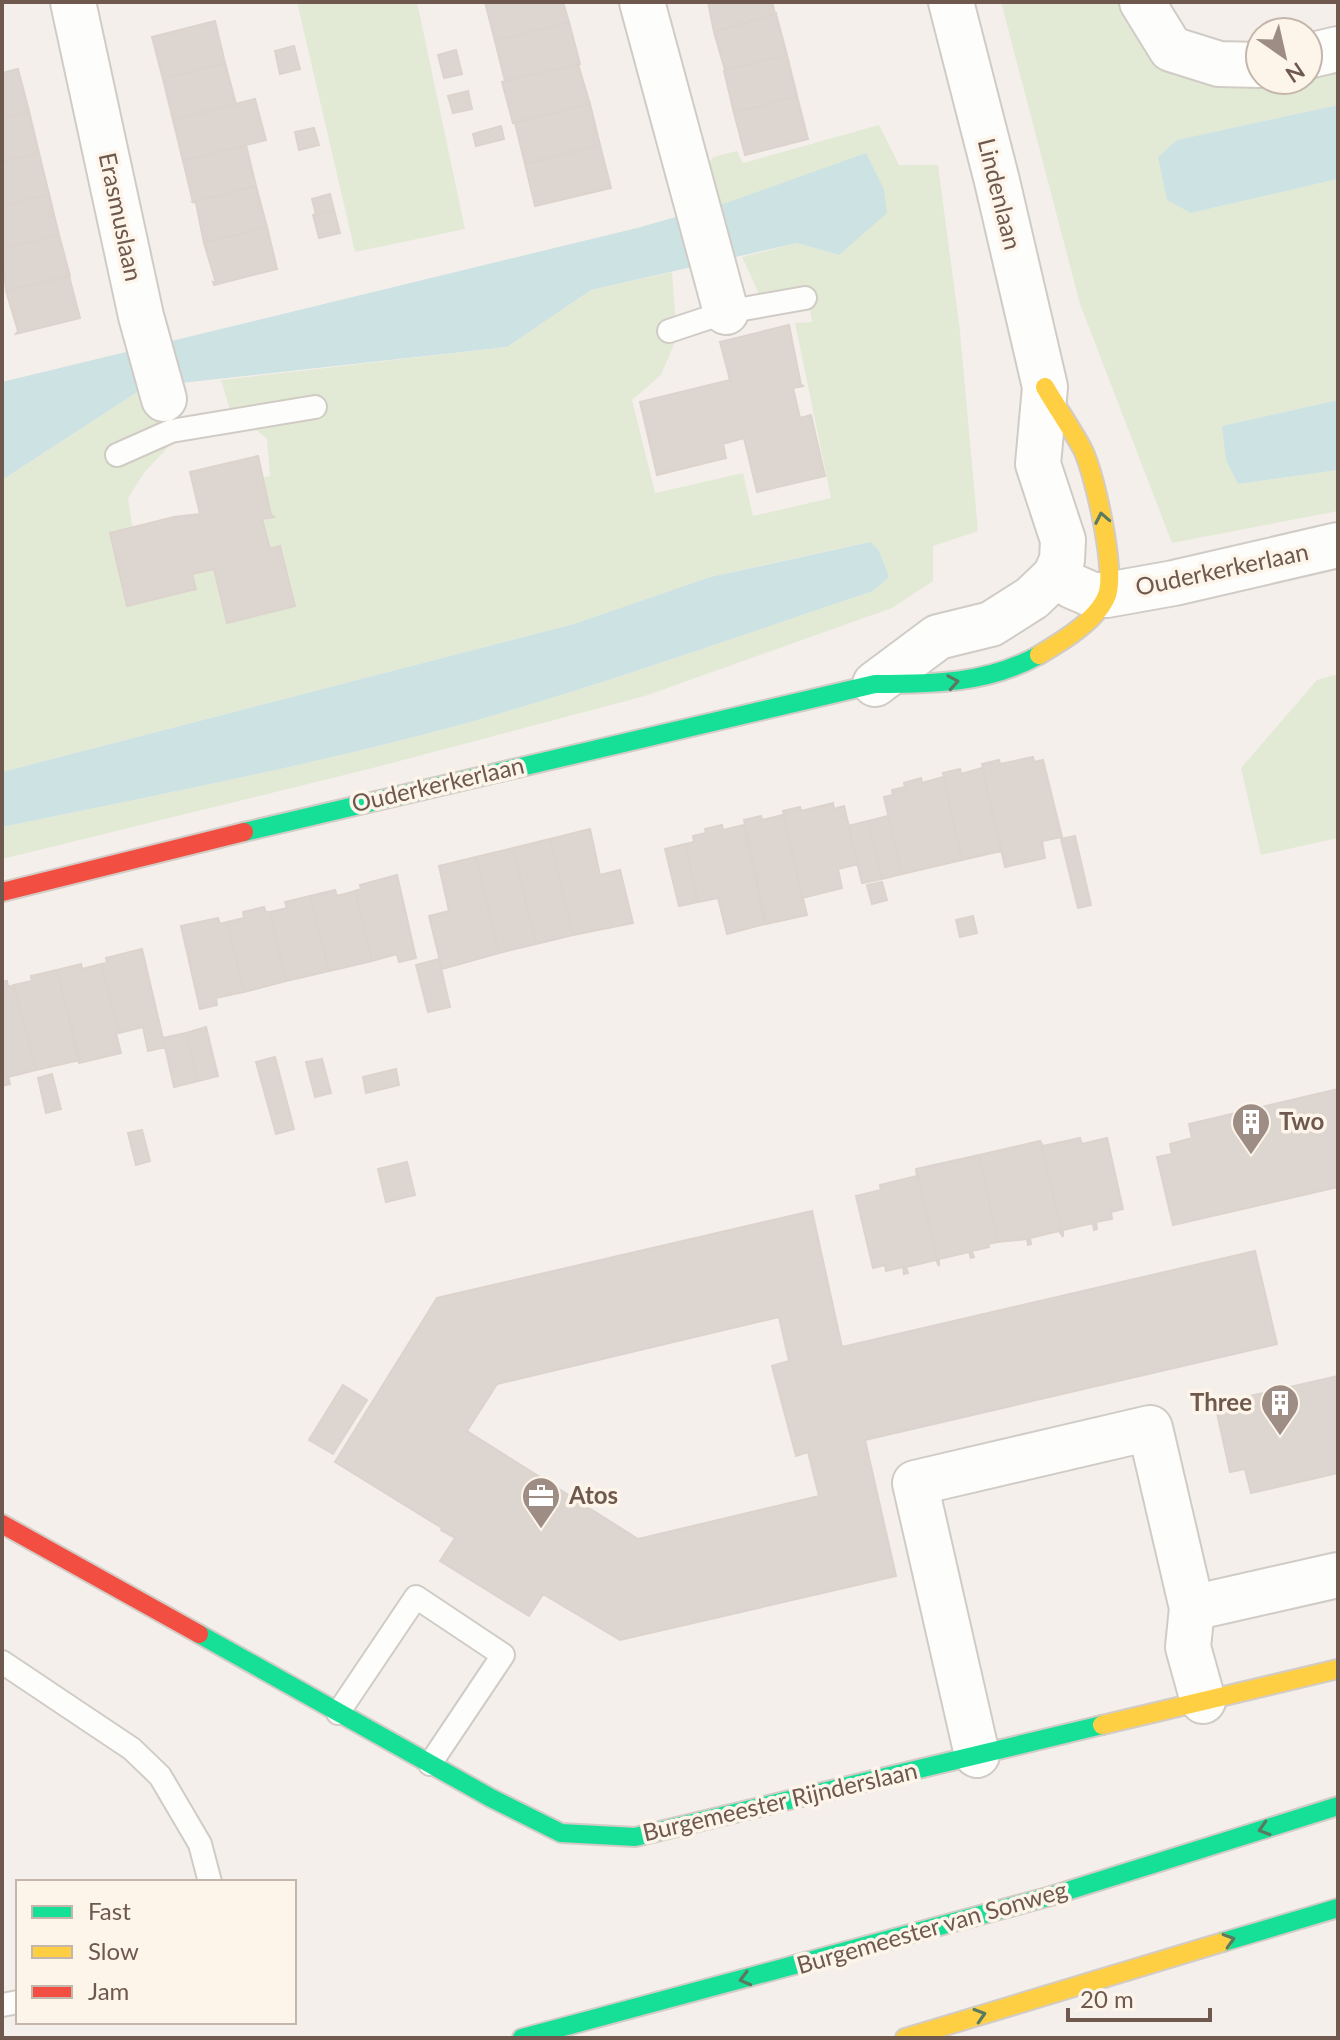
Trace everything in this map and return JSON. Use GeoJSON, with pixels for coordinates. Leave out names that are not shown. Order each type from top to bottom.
{"type":"FeatureCollection","features":[{"type":"Feature","properties":{"kind":"main road","name":"Lindenlaan"},"geometry":{"type":"LineString","coordinates":[[1045,387],[1083,451],[1089,468],[1106,539],[1109,569],[1107,595]]}},
{"type":"Feature","properties":{"kind":"main road","name":"Ouderkerkerlaan"},"geometry":{"type":"LineString","coordinates":[[2,892],[354,805],[875,684],[947,684],[1019,666],[1084,625],[1107,595]]}},
{"type":"Feature","properties":{"kind":"main road","name":"Burgemeester Rijnderslaan"},"geometry":{"type":"LineString","coordinates":[[3,1530],[561,1833],[635,1837],[1338,1669]]}},
{"type":"Feature","properties":{"kind":"main road","name":"Burgemeester van Sonweg"},"geometry":{"type":"LineString","coordinates":[[522,2038],[1051,1896],[1338,1806]]}},
{"type":"Feature","properties":{"kind":"main road"},"geometry":{"type":"LineString","coordinates":[[905,2038],[1338,1908]]}},
{"type":"Feature","properties":{"kind":"street","name":"Erasmuslaan"},"geometry":{"type":"LineString","coordinates":[[73,2],[141,316],[167,415]]}},
{"type":"Feature","properties":{"kind":"street"},"geometry":{"type":"LineString","coordinates":[[642,2],[721,294]]}},
{"type":"Feature","properties":{"kind":"street","name":"Lindenlaan"},"geometry":{"type":"LineString","coordinates":[[951,2],[1045,387],[1038,464],[1063,540],[1062,560],[1055,576]]}},
{"type":"Feature","properties":{"kind":"street"},"geometry":{"type":"LineString","coordinates":[[1142,2],[1171,49],[1219,64],[1244,65]]}},
{"type":"Feature","properties":{"kind":"street","name":"Ouderkerkerlaan"},"geometry":{"type":"LineString","coordinates":[[875,684],[938,637],[991,624],[1032,598],[1055,576],[1078,590],[1107,595],[1174,583],[1338,545]]}},
{"type":"Feature","properties":{"kind":"street"},"geometry":{"type":"LineString","coordinates":[[977,1755],[915,1483],[1150,1428],[1192,1608],[1188,1647],[1203,1701]]}},
{"type":"Feature","properties":{"kind":"street"},"geometry":{"type":"LineString","coordinates":[[1192,1608],[1338,1575]]}},
{"type":"Feature","properties":{"kind":"lane"},"geometry":{"type":"LineString","coordinates":[[669,331],[721,294],[805,298]]}},
{"type":"Feature","properties":{"kind":"lane"},"geometry":{"type":"LineString","coordinates":[[117,455],[167,415],[315,407]]}},
{"type":"Feature","properties":{"kind":"lane"},"geometry":{"type":"LineString","coordinates":[[338,1713],[416,1597],[503,1655],[430,1764]]}},
{"type":"Feature","properties":{"kind":"lane"},"geometry":{"type":"LineString","coordinates":[[2,1662],[132,1749],[160,1776],[200,1844],[209,1880]]}},
{"type":"Feature","properties":{"kind":"green space"},"geometry":{"type":"Polygon","coordinates":[[[297,2],[417,2],[465,229],[355,252],[297,2]]]}},
{"type":"Feature","properties":{"kind":"green space"},"geometry":{"type":"Polygon","coordinates":[[[1001,2],[1119,2],[1127,23],[1153,57],[1244,84],[1244,96],[1324,96],[1324,71],[1338,67],[1338,105],[1178,140],[1191,213],[1338,179],[1338,400],[1222,426],[1238,484],[1338,470],[1338,511],[1172,543],[1080,304],[1001,2]]]}},
{"type":"Feature","properties":{"kind":"green space"},"geometry":{"type":"Polygon","coordinates":[[[879,125],[899,165],[938,165],[960,331],[978,531],[933,546],[933,581],[892,608],[645,696],[369,769],[2,859],[2,827],[284,768],[452,727],[611,679],[873,591],[889,577],[879,550],[869,542],[710,577],[574,624],[2,772],[2,480],[145,387],[173,383],[184,430],[144,473],[128,498],[135,544],[213,527],[205,492],[270,476],[267,439],[229,407],[221,380],[507,347],[591,290],[672,272],[677,337],[661,375],[632,400],[655,493],[743,473],[753,516],[831,498],[795,323],[812,322],[807,291],[761,298],[742,257],[797,243],[839,255],[729,202],[709,208],[701,178],[713,157],[737,151],[743,163],[879,125]]]}},
{"type":"Feature","properties":{"kind":"green space"},"geometry":{"type":"Polygon","coordinates":[[[1338,674],[1338,838],[1261,855],[1241,768],[1317,680],[1338,674]]]}},
{"type":"Feature","properties":{"kind":"shaded area"},"geometry":{"type":"Polygon","coordinates":[[[1338,105],[1338,179],[1191,213],[1167,200],[1158,157],[1177,140],[1338,105]]]}},
{"type":"Feature","properties":{"kind":"shaded area"},"geometry":{"type":"Polygon","coordinates":[[[866,153],[884,189],[887,213],[839,255],[797,243],[591,290],[507,347],[145,387],[2,480],[2,382],[637,228],[729,202],[866,153]]]}},
{"type":"Feature","properties":{"kind":"shaded area"},"geometry":{"type":"Polygon","coordinates":[[[1338,400],[1338,470],[1238,484],[1226,460],[1222,426],[1338,400]]]}},
{"type":"Feature","properties":{"kind":"shaded area"},"geometry":{"type":"Polygon","coordinates":[[[870,542],[879,550],[889,577],[873,591],[663,662],[505,712],[396,742],[2,827],[2,772],[574,624],[710,577],[870,542]]]}},
{"type":"Feature","properties":{"kind":"building"},"geometry":{"type":"Polygon","coordinates":[[[485,2],[563,2],[569,22],[495,41],[485,2]]]}},
{"type":"Feature","properties":{"kind":"building"},"geometry":{"type":"Polygon","coordinates":[[[708,2],[772,2],[775,14],[714,32],[708,2]]]}},
{"type":"Feature","properties":{"kind":"building"},"geometry":{"type":"Polygon","coordinates":[[[776,14],[787,55],[725,70],[714,32],[776,14]]]}},
{"type":"Feature","properties":{"kind":"building"},"geometry":{"type":"Polygon","coordinates":[[[215,21],[225,63],[163,79],[152,37],[215,21]]]}},
{"type":"Feature","properties":{"kind":"building"},"geometry":{"type":"Polygon","coordinates":[[[569,22],[580,64],[505,81],[495,41],[569,22]]]}},
{"type":"Feature","properties":{"kind":"building"},"geometry":{"type":"Polygon","coordinates":[[[294,46],[300,69],[280,74],[275,51],[294,46]]]}},
{"type":"Feature","properties":{"kind":"building"},"geometry":{"type":"Polygon","coordinates":[[[456,50],[462,74],[444,78],[438,55],[456,50]]]}},
{"type":"Feature","properties":{"kind":"building"},"geometry":{"type":"Polygon","coordinates":[[[787,55],[797,96],[734,113],[724,71],[787,55]]]}},
{"type":"Feature","properties":{"kind":"building"},"geometry":{"type":"Polygon","coordinates":[[[225,63],[236,104],[173,120],[163,79],[225,63]]]}},
{"type":"Feature","properties":{"kind":"building"},"geometry":{"type":"Polygon","coordinates":[[[578,64],[590,104],[513,123],[502,82],[578,64]]]}},
{"type":"Feature","properties":{"kind":"building"},"geometry":{"type":"Polygon","coordinates":[[[18,69],[29,111],[2,118],[2,73],[18,69]]]}},
{"type":"Feature","properties":{"kind":"building"},"geometry":{"type":"Polygon","coordinates":[[[468,91],[472,109],[453,113],[448,96],[468,91]]]}},
{"type":"Feature","properties":{"kind":"building"},"geometry":{"type":"Polygon","coordinates":[[[797,96],[808,139],[745,155],[734,113],[797,96]]]}},
{"type":"Feature","properties":{"kind":"building"},"geometry":{"type":"Polygon","coordinates":[[[255,99],[266,140],[183,161],[173,120],[255,99]]]}},
{"type":"Feature","properties":{"kind":"building"},"geometry":{"type":"Polygon","coordinates":[[[590,104],[600,145],[525,164],[515,123],[590,104]]]}},
{"type":"Feature","properties":{"kind":"building"},"geometry":{"type":"Polygon","coordinates":[[[29,111],[39,153],[2,162],[2,118],[29,111]]]}},
{"type":"Feature","properties":{"kind":"building"},"geometry":{"type":"Polygon","coordinates":[[[501,126],[504,139],[476,146],[473,134],[501,126]]]}},
{"type":"Feature","properties":{"kind":"building"},"geometry":{"type":"Polygon","coordinates":[[[314,128],[319,145],[299,150],[295,132],[314,128]]]}},
{"type":"Feature","properties":{"kind":"building"},"geometry":{"type":"Polygon","coordinates":[[[246,145],[256,186],[193,202],[183,161],[246,145]]]}},
{"type":"Feature","properties":{"kind":"building"},"geometry":{"type":"Polygon","coordinates":[[[600,145],[611,188],[535,206],[525,164],[600,145]]]}},
{"type":"Feature","properties":{"kind":"building"},"geometry":{"type":"Polygon","coordinates":[[[39,153],[49,194],[2,206],[2,162],[39,153]]]}},
{"type":"Feature","properties":{"kind":"building"},"geometry":{"type":"Polygon","coordinates":[[[256,186],[267,227],[204,243],[196,203],[193,202],[256,186]]]}},
{"type":"Feature","properties":{"kind":"building"},"geometry":{"type":"Polygon","coordinates":[[[49,194],[59,235],[2,249],[2,206],[49,194]]]}},
{"type":"Feature","properties":{"kind":"building"},"geometry":{"type":"Polygon","coordinates":[[[330,194],[334,210],[316,215],[312,199],[330,194]]]}},
{"type":"Feature","properties":{"kind":"building"},"geometry":{"type":"Polygon","coordinates":[[[334,210],[340,233],[319,238],[313,215],[334,210]]]}},
{"type":"Feature","properties":{"kind":"building"},"geometry":{"type":"Polygon","coordinates":[[[267,227],[277,269],[214,285],[213,282],[216,283],[204,243],[267,227]]]}},
{"type":"Feature","properties":{"kind":"building"},"geometry":{"type":"Polygon","coordinates":[[[59,235],[70,276],[6,291],[2,249],[59,235]]]}},
{"type":"Feature","properties":{"kind":"building"},"geometry":{"type":"Polygon","coordinates":[[[69,276],[80,318],[16,334],[18,331],[6,291],[69,276]]]}},
{"type":"Feature","properties":{"kind":"building"},"geometry":{"type":"Polygon","coordinates":[[[789,325],[801,385],[804,386],[793,388],[800,418],[811,415],[825,476],[757,492],[744,438],[723,444],[726,458],[657,475],[640,402],[730,380],[720,342],[789,325]]]}},
{"type":"Feature","properties":{"kind":"building"},"geometry":{"type":"Polygon","coordinates":[[[258,456],[274,517],[262,519],[270,549],[280,546],[295,606],[227,623],[214,569],[192,574],[196,589],[127,606],[110,533],[174,517],[200,514],[190,472],[258,456]]]}},
{"type":"Feature","properties":{"kind":"building"},"geometry":{"type":"Polygon","coordinates":[[[1033,757],[1034,762],[1043,760],[1062,837],[1042,841],[1045,858],[1005,867],[982,764],[999,760],[1000,764],[1033,757]]]}},
{"type":"Feature","properties":{"kind":"building"},"geometry":{"type":"Polygon","coordinates":[[[982,768],[1001,851],[962,860],[943,773],[960,769],[961,774],[982,768]]]}},
{"type":"Feature","properties":{"kind":"building"},"geometry":{"type":"Polygon","coordinates":[[[943,777],[962,860],[902,874],[884,797],[893,795],[892,790],[905,787],[904,783],[921,778],[922,783],[943,777]]]}},
{"type":"Feature","properties":{"kind":"building"},"geometry":{"type":"Polygon","coordinates":[[[833,803],[834,809],[844,806],[858,864],[838,869],[842,888],[802,898],[783,811],[800,807],[801,811],[833,803]]]}},
{"type":"Feature","properties":{"kind":"building"},"geometry":{"type":"Polygon","coordinates":[[[783,815],[807,915],[766,924],[744,820],[783,815]]]}},
{"type":"Feature","properties":{"kind":"building"},"geometry":{"type":"Polygon","coordinates":[[[888,816],[902,874],[882,879],[868,821],[888,816]]]}},
{"type":"Feature","properties":{"kind":"building"},"geometry":{"type":"Polygon","coordinates":[[[868,821],[882,879],[862,883],[848,826],[868,821]]]}},
{"type":"Feature","properties":{"kind":"building"},"geometry":{"type":"Polygon","coordinates":[[[722,825],[723,830],[744,825],[765,924],[727,934],[718,898],[698,902],[685,844],[694,842],[693,836],[706,833],[705,829],[722,825]]]}},
{"type":"Feature","properties":{"kind":"building"},"geometry":{"type":"Polygon","coordinates":[[[590,829],[600,875],[620,870],[633,923],[573,935],[550,839],[590,829]]]}},
{"type":"Feature","properties":{"kind":"building"},"geometry":{"type":"Polygon","coordinates":[[[1075,836],[1091,905],[1078,908],[1061,839],[1075,836]]]}},
{"type":"Feature","properties":{"kind":"building"},"geometry":{"type":"Polygon","coordinates":[[[550,839],[573,935],[536,944],[513,848],[550,839]]]}},
{"type":"Feature","properties":{"kind":"building"},"geometry":{"type":"Polygon","coordinates":[[[685,844],[698,902],[679,906],[665,849],[685,844]]]}},
{"type":"Feature","properties":{"kind":"building"},"geometry":{"type":"Polygon","coordinates":[[[513,848],[536,944],[499,953],[476,857],[513,848]]]}},
{"type":"Feature","properties":{"kind":"building"},"geometry":{"type":"Polygon","coordinates":[[[476,857],[499,953],[442,969],[429,916],[449,911],[439,866],[476,857]]]}},
{"type":"Feature","properties":{"kind":"building"},"geometry":{"type":"Polygon","coordinates":[[[397,875],[416,958],[399,962],[397,954],[372,961],[355,891],[361,889],[360,885],[397,875]]]}},
{"type":"Feature","properties":{"kind":"building"},"geometry":{"type":"Polygon","coordinates":[[[882,882],[887,900],[872,904],[867,885],[882,882]]]}},
{"type":"Feature","properties":{"kind":"building"},"geometry":{"type":"Polygon","coordinates":[[[335,890],[337,896],[355,891],[372,961],[329,971],[310,896],[335,890]]]}},
{"type":"Feature","properties":{"kind":"building"},"geometry":{"type":"Polygon","coordinates":[[[310,896],[329,971],[286,981],[270,912],[287,908],[285,902],[310,896]]]}},
{"type":"Feature","properties":{"kind":"building"},"geometry":{"type":"Polygon","coordinates":[[[264,907],[266,912],[270,912],[286,981],[244,992],[227,922],[244,918],[243,912],[264,907]]]}},
{"type":"Feature","properties":{"kind":"building"},"geometry":{"type":"Polygon","coordinates":[[[973,916],[977,933],[960,937],[956,920],[973,916]]]}},
{"type":"Feature","properties":{"kind":"building"},"geometry":{"type":"Polygon","coordinates":[[[218,918],[220,924],[227,922],[244,992],[216,998],[217,1005],[200,1009],[181,926],[218,918]]]}},
{"type":"Feature","properties":{"kind":"building"},"geometry":{"type":"Polygon","coordinates":[[[142,949],[165,1047],[148,1051],[143,1027],[119,1033],[101,964],[107,963],[106,958],[142,949]]]}},
{"type":"Feature","properties":{"kind":"building"},"geometry":{"type":"Polygon","coordinates":[[[439,959],[450,1007],[428,1012],[416,965],[439,959]]]}},
{"type":"Feature","properties":{"kind":"building"},"geometry":{"type":"Polygon","coordinates":[[[81,964],[82,969],[101,964],[119,1033],[116,1033],[121,1053],[79,1063],[57,970],[81,964]]]}},
{"type":"Feature","properties":{"kind":"building"},"geometry":{"type":"Polygon","coordinates":[[[57,970],[80,1060],[36,1070],[14,985],[32,981],[31,976],[57,970]]]}},
{"type":"Feature","properties":{"kind":"building"},"geometry":{"type":"Polygon","coordinates":[[[7,981],[8,987],[14,985],[36,1070],[8,1077],[10,1084],[2,1086],[2,982],[7,981]]]}},
{"type":"Feature","properties":{"kind":"building"},"geometry":{"type":"Polygon","coordinates":[[[206,1027],[218,1076],[198,1081],[186,1033],[206,1027]]]}},
{"type":"Feature","properties":{"kind":"building"},"geometry":{"type":"Polygon","coordinates":[[[186,1033],[198,1081],[174,1087],[163,1038],[186,1033]]]}},
{"type":"Feature","properties":{"kind":"building"},"geometry":{"type":"Polygon","coordinates":[[[275,1057],[294,1129],[276,1134],[256,1062],[275,1057]]]}},
{"type":"Feature","properties":{"kind":"building"},"geometry":{"type":"Polygon","coordinates":[[[322,1059],[331,1093],[315,1097],[306,1062],[322,1059]]]}},
{"type":"Feature","properties":{"kind":"building"},"geometry":{"type":"Polygon","coordinates":[[[396,1069],[399,1085],[366,1093],[363,1077],[396,1069]]]}},
{"type":"Feature","properties":{"kind":"building"},"geometry":{"type":"Polygon","coordinates":[[[52,1074],[61,1109],[46,1113],[38,1078],[52,1074]]]}},
{"type":"Feature","properties":{"kind":"building","name":"Two"},"geometry":{"type":"Polygon","coordinates":[[[1338,1089],[1338,1187],[1173,1225],[1157,1157],[1172,1154],[1170,1144],[1192,1138],[1189,1124],[1338,1089]]]}},
{"type":"Feature","properties":{"kind":"building"},"geometry":{"type":"Polygon","coordinates":[[[142,1130],[150,1161],[136,1165],[128,1133],[142,1130]]]}},
{"type":"Feature","properties":{"kind":"building"},"geometry":{"type":"Polygon","coordinates":[[[1080,1138],[1082,1144],[1107,1138],[1123,1209],[1111,1212],[1112,1219],[1096,1222],[1097,1229],[1094,1230],[1093,1223],[1063,1230],[1063,1237],[1040,1141],[1043,1146],[1080,1138]]]}},
{"type":"Feature","properties":{"kind":"building"},"geometry":{"type":"Polygon","coordinates":[[[1040,1141],[1063,1237],[1059,1231],[1030,1238],[1031,1244],[1028,1245],[1027,1239],[998,1242],[979,1155],[1040,1141]]]}},
{"type":"Feature","properties":{"kind":"building"},"geometry":{"type":"Polygon","coordinates":[[[979,1155],[998,1242],[972,1251],[974,1257],[971,1258],[969,1252],[939,1259],[939,1266],[916,1169],[979,1155]]]}},
{"type":"Feature","properties":{"kind":"building"},"geometry":{"type":"Polygon","coordinates":[[[407,1162],[415,1195],[386,1202],[378,1169],[407,1162]]]}},
{"type":"Feature","properties":{"kind":"building"},"geometry":{"type":"Polygon","coordinates":[[[916,1169],[939,1266],[936,1260],[906,1267],[908,1273],[904,1274],[903,1267],[886,1271],[885,1265],[873,1268],[856,1196],[881,1190],[880,1185],[917,1176],[916,1169]]]}},
{"type":"Feature","properties":{"kind":"building"},"geometry":{"type":"Polygon","coordinates":[[[812,1211],[842,1347],[1255,1251],[1277,1344],[865,1440],[896,1576],[620,1640],[543,1594],[529,1616],[440,1561],[455,1538],[335,1462],[437,1298],[812,1211]],[[779,1317],[497,1384],[467,1431],[638,1539],[819,1496],[808,1452],[796,1456],[772,1366],[789,1361],[779,1317]]]}},
{"type":"Feature","properties":{"kind":"building","name":"Three"},"geometry":{"type":"Polygon","coordinates":[[[1338,1376],[1338,1473],[1251,1493],[1245,1469],[1230,1472],[1215,1404],[1338,1376]]]}},
{"type":"Feature","properties":{"kind":"building"},"geometry":{"type":"Polygon","coordinates":[[[343,1385],[367,1400],[333,1454],[309,1440],[343,1385]]]}},
{"type":"Feature","properties":{"kind":"traffic: fast"},"geometry":{"type":"LineString","coordinates":[[244,832],[875,684],[979,677],[1019,665],[1039,655]]}},
{"type":"Feature","properties":{"kind":"traffic: fast"},"geometry":{"type":"LineString","coordinates":[[199,1634],[491,1798],[561,1833],[635,1837],[1102,1725]]}},
{"type":"Feature","properties":{"kind":"traffic: fast"},"geometry":{"type":"LineString","coordinates":[[522,2038],[1051,1896],[1338,1806]]}},
{"type":"Feature","properties":{"kind":"traffic: fast"},"geometry":{"type":"LineString","coordinates":[[1223,1942],[1338,1908]]}},
{"type":"Feature","properties":{"kind":"traffic: slow"},"geometry":{"type":"LineString","coordinates":[[1039,655],[1078,630],[1096,613],[1107,595],[1109,582],[1103,522],[1088,463],[1079,442],[1045,387]]}},
{"type":"Feature","properties":{"kind":"traffic: slow"},"geometry":{"type":"LineString","coordinates":[[1102,1725],[1338,1669]]}},
{"type":"Feature","properties":{"kind":"traffic: slow"},"geometry":{"type":"LineString","coordinates":[[905,2038],[1223,1942]]}},
{"type":"Feature","properties":{"kind":"traffic: jam"},"geometry":{"type":"LineString","coordinates":[[2,892],[244,832]]}},
{"type":"Feature","properties":{"kind":"traffic: jam"},"geometry":{"type":"LineString","coordinates":[[2,1524],[199,1634]]}},
{"type":"Feature","properties":{"kind":"place","name":"Two"},"geometry":{"type":"Point","coordinates":[1251,1156]}},
{"type":"Feature","properties":{"kind":"place","name":"Three"},"geometry":{"type":"Point","coordinates":[1280,1437]}},
{"type":"Feature","properties":{"kind":"place","name":"Atos"},"geometry":{"type":"Point","coordinates":[541,1530]}}]}
